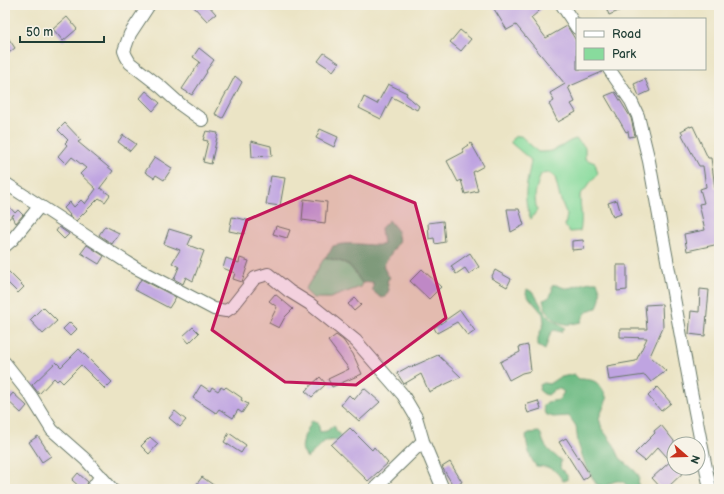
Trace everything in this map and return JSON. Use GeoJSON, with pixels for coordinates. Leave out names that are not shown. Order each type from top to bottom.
{"type":"FeatureCollection","features":[{"type":"Feature","properties":{"kind":"street"},"geometry":{"type":"LineString","coordinates":[[149,5],[130,34],[124,51],[126,56],[130,62],[181,105],[202,120]]}},
{"type":"Feature","properties":{"kind":"street"},"geometry":{"type":"LineString","coordinates":[[562,5],[576,26]]}},
{"type":"Feature","properties":{"kind":"street"},"geometry":{"type":"LineString","coordinates":[[610,70],[631,101],[638,116],[649,161],[710,489]]}},
{"type":"Feature","properties":{"kind":"street"},"geometry":{"type":"LineString","coordinates":[[5,183],[39,207],[136,268],[214,309],[226,311],[232,307],[255,278],[268,274],[289,291],[310,304],[356,341],[403,395],[416,417],[423,441],[443,489]]}},
{"type":"Feature","properties":{"kind":"street"},"geometry":{"type":"LineString","coordinates":[[5,246],[12,240],[39,207]]}},
{"type":"Feature","properties":{"kind":"street"},"geometry":{"type":"LineString","coordinates":[[5,363],[30,396],[52,430],[86,460],[112,489]]}},
{"type":"Feature","properties":{"kind":"street"},"geometry":{"type":"LineString","coordinates":[[374,489],[423,441]]}},
{"type":"Feature","properties":{"kind":"street"},"geometry":{"type":"LineString","coordinates":[[92,489],[101,476]]}},
{"type":"Feature","properties":{"kind":"highlighted area"},"geometry":{"type":"Polygon","coordinates":[[[350,176],[415,203],[446,318],[356,385],[285,382],[212,330],[247,220],[350,176]]]}},
{"type":"Feature","properties":{"kind":"green space"},"geometry":{"type":"Polygon","coordinates":[[[516,136],[521,136],[538,152],[553,150],[576,139],[585,147],[585,159],[595,163],[598,174],[580,195],[580,231],[570,232],[565,226],[567,215],[560,198],[555,177],[549,173],[541,174],[535,200],[537,210],[531,219],[526,203],[526,190],[531,160],[511,143],[512,139],[516,136]]]}},
{"type":"Feature","properties":{"kind":"green space"},"geometry":{"type":"Polygon","coordinates":[[[389,220],[397,230],[399,241],[383,266],[390,277],[387,281],[389,290],[385,297],[380,297],[373,291],[373,282],[362,283],[348,264],[325,257],[333,246],[352,244],[383,245],[381,228],[389,220]]]}},
{"type":"Feature","properties":{"kind":"green space"},"geometry":{"type":"Polygon","coordinates":[[[325,257],[348,264],[362,283],[360,287],[330,298],[313,298],[305,290],[325,257]]]}},
{"type":"Feature","properties":{"kind":"green space"},"geometry":{"type":"Polygon","coordinates":[[[591,282],[597,282],[599,286],[599,301],[597,308],[591,309],[587,312],[581,322],[565,324],[557,321],[550,315],[543,300],[551,295],[552,285],[568,288],[591,282]]]}},
{"type":"Feature","properties":{"kind":"green space"},"geometry":{"type":"Polygon","coordinates":[[[527,289],[534,293],[547,316],[565,328],[561,332],[554,330],[550,334],[545,350],[538,346],[538,338],[544,323],[543,314],[526,294],[527,289]]]}},
{"type":"Feature","properties":{"kind":"green space"},"geometry":{"type":"Polygon","coordinates":[[[574,374],[579,379],[594,381],[602,389],[607,399],[599,418],[602,429],[614,445],[620,458],[635,471],[639,477],[638,485],[640,489],[629,489],[627,485],[621,481],[615,481],[605,487],[596,484],[585,464],[578,443],[576,426],[569,416],[553,417],[545,414],[543,406],[547,402],[559,400],[564,392],[560,389],[555,389],[548,395],[544,394],[539,390],[540,385],[544,383],[549,384],[558,378],[574,374]]]}},
{"type":"Feature","properties":{"kind":"green space"},"geometry":{"type":"Polygon","coordinates":[[[312,420],[318,423],[320,432],[327,431],[334,425],[336,430],[343,437],[339,440],[325,441],[307,458],[302,449],[304,437],[312,420]]]}},
{"type":"Feature","properties":{"kind":"green space"},"geometry":{"type":"Polygon","coordinates":[[[539,432],[546,447],[561,460],[560,468],[567,475],[567,480],[563,481],[552,469],[536,466],[534,463],[529,451],[526,435],[529,433],[539,432]]]}},
{"type":"Feature","properties":{"kind":"building"},"geometry":{"type":"Polygon","coordinates":[[[192,5],[208,5],[216,14],[207,21],[192,5]]]}},
{"type":"Feature","properties":{"kind":"building"},"geometry":{"type":"Polygon","coordinates":[[[500,5],[546,5],[531,18],[546,38],[567,26],[576,40],[576,70],[602,70],[602,72],[568,87],[575,102],[571,104],[576,112],[558,122],[549,104],[554,101],[550,93],[565,84],[516,25],[507,30],[494,9],[500,5]]]}},
{"type":"Feature","properties":{"kind":"building"},"geometry":{"type":"Polygon","coordinates":[[[605,5],[633,5],[609,15],[605,5]]]}},
{"type":"Feature","properties":{"kind":"building"},"geometry":{"type":"Polygon","coordinates":[[[67,17],[77,29],[63,41],[53,29],[67,17]]]}},
{"type":"Feature","properties":{"kind":"building"},"geometry":{"type":"Polygon","coordinates":[[[460,30],[471,39],[461,51],[450,42],[460,30]]]}},
{"type":"Feature","properties":{"kind":"building"},"geometry":{"type":"Polygon","coordinates":[[[5,33],[15,48],[5,56],[5,33]]]}},
{"type":"Feature","properties":{"kind":"building"},"geometry":{"type":"Polygon","coordinates":[[[199,48],[214,60],[192,95],[182,89],[200,62],[193,57],[199,48]]]}},
{"type":"Feature","properties":{"kind":"building"},"geometry":{"type":"Polygon","coordinates":[[[324,53],[339,63],[333,71],[318,61],[324,53]]]}},
{"type":"Feature","properties":{"kind":"building"},"geometry":{"type":"Polygon","coordinates":[[[235,76],[242,82],[223,118],[215,114],[235,76]]]}},
{"type":"Feature","properties":{"kind":"building"},"geometry":{"type":"Polygon","coordinates":[[[645,79],[650,91],[639,96],[634,84],[645,79]]]}},
{"type":"Feature","properties":{"kind":"building"},"geometry":{"type":"Polygon","coordinates":[[[388,84],[407,93],[406,95],[419,106],[417,110],[392,97],[381,119],[359,108],[364,97],[377,104],[388,84]]]}},
{"type":"Feature","properties":{"kind":"building"},"geometry":{"type":"Polygon","coordinates":[[[146,91],[160,103],[153,111],[140,98],[146,91]]]}},
{"type":"Feature","properties":{"kind":"building"},"geometry":{"type":"Polygon","coordinates":[[[615,92],[631,118],[635,136],[629,137],[628,131],[626,132],[605,96],[615,92]]]}},
{"type":"Feature","properties":{"kind":"building"},"geometry":{"type":"Polygon","coordinates":[[[65,123],[81,140],[78,142],[113,171],[100,188],[110,195],[105,202],[99,198],[76,221],[69,216],[70,215],[64,208],[70,202],[74,207],[81,200],[85,204],[96,189],[80,174],[86,168],[72,157],[66,164],[58,156],[67,145],[65,143],[68,140],[58,130],[65,123]]]}},
{"type":"Feature","properties":{"kind":"building"},"geometry":{"type":"Polygon","coordinates":[[[693,126],[708,158],[711,158],[715,188],[719,187],[719,244],[687,251],[684,234],[705,230],[699,204],[704,203],[700,189],[706,187],[703,166],[699,166],[681,131],[693,126]]]}},
{"type":"Feature","properties":{"kind":"building"},"geometry":{"type":"Polygon","coordinates":[[[320,129],[338,137],[334,147],[316,138],[320,129]]]}},
{"type":"Feature","properties":{"kind":"building"},"geometry":{"type":"Polygon","coordinates":[[[206,131],[218,133],[211,164],[203,162],[208,141],[203,140],[206,131]]]}},
{"type":"Feature","properties":{"kind":"building"},"geometry":{"type":"Polygon","coordinates":[[[123,135],[136,144],[130,151],[118,142],[123,135]]]}},
{"type":"Feature","properties":{"kind":"building"},"geometry":{"type":"Polygon","coordinates":[[[251,141],[271,146],[272,156],[252,157],[251,141]]]}},
{"type":"Feature","properties":{"kind":"building"},"geometry":{"type":"Polygon","coordinates":[[[471,143],[484,166],[473,172],[478,191],[465,194],[461,180],[458,182],[447,161],[464,152],[462,149],[471,143]]]}},
{"type":"Feature","properties":{"kind":"building"},"geometry":{"type":"Polygon","coordinates":[[[155,157],[172,168],[164,180],[156,175],[154,178],[145,172],[155,157]]]}},
{"type":"Feature","properties":{"kind":"building"},"geometry":{"type":"Polygon","coordinates":[[[271,176],[285,178],[280,206],[266,204],[271,176]]]}},
{"type":"Feature","properties":{"kind":"building"},"geometry":{"type":"Polygon","coordinates":[[[304,199],[327,202],[325,223],[302,220],[304,199]]]}},
{"type":"Feature","properties":{"kind":"building"},"geometry":{"type":"Polygon","coordinates":[[[617,200],[621,214],[613,217],[608,203],[617,200]]]}},
{"type":"Feature","properties":{"kind":"building"},"geometry":{"type":"Polygon","coordinates":[[[5,202],[15,213],[18,210],[23,215],[16,223],[12,217],[14,214],[5,222],[5,202]]]}},
{"type":"Feature","properties":{"kind":"building"},"geometry":{"type":"Polygon","coordinates":[[[507,209],[519,209],[524,225],[511,232],[507,209]]]}},
{"type":"Feature","properties":{"kind":"building"},"geometry":{"type":"Polygon","coordinates":[[[232,217],[247,220],[244,234],[229,231],[232,217]]]}},
{"type":"Feature","properties":{"kind":"building"},"geometry":{"type":"Polygon","coordinates":[[[443,221],[445,242],[435,244],[434,238],[429,239],[428,223],[443,221]]]}},
{"type":"Feature","properties":{"kind":"building"},"geometry":{"type":"Polygon","coordinates":[[[105,226],[119,233],[112,244],[99,235],[105,226]]]}},
{"type":"Feature","properties":{"kind":"building"},"geometry":{"type":"Polygon","coordinates":[[[276,226],[290,230],[287,238],[273,234],[276,226]]]}},
{"type":"Feature","properties":{"kind":"building"},"geometry":{"type":"Polygon","coordinates":[[[59,227],[69,234],[64,239],[56,231],[59,227]]]}},
{"type":"Feature","properties":{"kind":"building"},"geometry":{"type":"Polygon","coordinates":[[[169,229],[192,236],[188,245],[204,251],[193,281],[186,277],[183,284],[174,279],[179,267],[172,263],[180,250],[164,244],[169,229]]]}},
{"type":"Feature","properties":{"kind":"building"},"geometry":{"type":"Polygon","coordinates":[[[583,240],[584,249],[572,250],[572,241],[583,240]]]}},
{"type":"Feature","properties":{"kind":"building"},"geometry":{"type":"Polygon","coordinates":[[[87,245],[104,256],[99,264],[81,253],[87,245]]]}},
{"type":"Feature","properties":{"kind":"building"},"geometry":{"type":"Polygon","coordinates":[[[470,253],[479,267],[469,274],[465,268],[456,274],[451,266],[470,253]]]}},
{"type":"Feature","properties":{"kind":"building"},"geometry":{"type":"Polygon","coordinates":[[[226,258],[239,263],[240,258],[249,261],[242,282],[233,279],[235,273],[223,268],[226,258]]]}},
{"type":"Feature","properties":{"kind":"building"},"geometry":{"type":"Polygon","coordinates":[[[617,265],[627,265],[627,290],[617,291],[617,265]]]}},
{"type":"Feature","properties":{"kind":"building"},"geometry":{"type":"Polygon","coordinates":[[[5,268],[24,287],[18,293],[5,280],[5,268]]]}},
{"type":"Feature","properties":{"kind":"building"},"geometry":{"type":"Polygon","coordinates":[[[422,269],[441,287],[429,299],[410,281],[422,269]]]}},
{"type":"Feature","properties":{"kind":"building"},"geometry":{"type":"Polygon","coordinates":[[[495,270],[511,279],[507,287],[491,278],[495,270]]]}},
{"type":"Feature","properties":{"kind":"building"},"geometry":{"type":"Polygon","coordinates":[[[141,279],[176,297],[169,308],[135,290],[141,279]]]}},
{"type":"Feature","properties":{"kind":"building"},"geometry":{"type":"Polygon","coordinates":[[[700,289],[709,290],[705,336],[689,334],[691,311],[699,312],[700,289]]]}},
{"type":"Feature","properties":{"kind":"building"},"geometry":{"type":"Polygon","coordinates":[[[275,294],[293,309],[285,317],[279,328],[269,323],[277,307],[269,301],[275,294]]]}},
{"type":"Feature","properties":{"kind":"building"},"geometry":{"type":"Polygon","coordinates":[[[355,298],[361,305],[354,311],[348,304],[355,298]]]}},
{"type":"Feature","properties":{"kind":"building"},"geometry":{"type":"Polygon","coordinates":[[[662,304],[663,327],[650,356],[666,371],[651,382],[645,375],[609,380],[607,366],[636,361],[647,338],[620,337],[620,329],[647,329],[645,305],[662,304]]]}},
{"type":"Feature","properties":{"kind":"building"},"geometry":{"type":"Polygon","coordinates":[[[43,307],[57,321],[43,334],[30,320],[43,307]]]}},
{"type":"Feature","properties":{"kind":"building"},"geometry":{"type":"Polygon","coordinates":[[[460,310],[475,331],[468,336],[457,322],[437,333],[434,328],[460,310]]]}},
{"type":"Feature","properties":{"kind":"building"},"geometry":{"type":"Polygon","coordinates":[[[70,322],[77,329],[70,336],[63,329],[70,322]]]}},
{"type":"Feature","properties":{"kind":"building"},"geometry":{"type":"Polygon","coordinates":[[[193,327],[199,333],[189,343],[183,336],[193,327]]]}},
{"type":"Feature","properties":{"kind":"building"},"geometry":{"type":"Polygon","coordinates":[[[336,335],[343,340],[353,354],[362,374],[332,387],[328,379],[349,369],[328,341],[336,335]]]}},
{"type":"Feature","properties":{"kind":"building"},"geometry":{"type":"Polygon","coordinates":[[[528,345],[531,371],[522,373],[509,380],[500,362],[520,352],[519,347],[528,345]]]}},
{"type":"Feature","properties":{"kind":"building"},"geometry":{"type":"Polygon","coordinates":[[[79,349],[112,382],[105,389],[81,365],[63,383],[59,379],[57,381],[54,378],[39,394],[32,385],[56,362],[61,367],[79,349]]]}},
{"type":"Feature","properties":{"kind":"building"},"geometry":{"type":"Polygon","coordinates":[[[438,355],[461,377],[429,392],[421,374],[404,384],[397,373],[408,367],[409,368],[438,355]]]}},
{"type":"Feature","properties":{"kind":"building"},"geometry":{"type":"Polygon","coordinates":[[[320,377],[326,384],[312,397],[305,391],[320,377]]]}},
{"type":"Feature","properties":{"kind":"building"},"geometry":{"type":"Polygon","coordinates":[[[201,385],[210,391],[212,387],[218,391],[221,387],[224,389],[226,387],[248,404],[242,413],[238,410],[233,418],[219,409],[216,413],[193,398],[201,385]]]}},
{"type":"Feature","properties":{"kind":"building"},"geometry":{"type":"Polygon","coordinates":[[[657,387],[671,403],[661,411],[648,396],[657,387]]]}},
{"type":"Feature","properties":{"kind":"building"},"geometry":{"type":"Polygon","coordinates":[[[364,388],[380,402],[359,421],[341,405],[349,395],[354,400],[364,388]]]}},
{"type":"Feature","properties":{"kind":"building"},"geometry":{"type":"Polygon","coordinates":[[[13,393],[27,406],[21,413],[7,400],[13,393]]]}},
{"type":"Feature","properties":{"kind":"building"},"geometry":{"type":"Polygon","coordinates":[[[538,401],[541,409],[528,413],[525,405],[538,401]]]}},
{"type":"Feature","properties":{"kind":"building"},"geometry":{"type":"Polygon","coordinates":[[[175,411],[186,420],[180,427],[169,418],[175,411]]]}},
{"type":"Feature","properties":{"kind":"building"},"geometry":{"type":"Polygon","coordinates":[[[661,425],[670,436],[666,436],[666,456],[658,447],[645,461],[635,453],[655,433],[654,431],[661,425]]]}},
{"type":"Feature","properties":{"kind":"building"},"geometry":{"type":"Polygon","coordinates":[[[350,428],[372,450],[374,447],[388,463],[368,481],[331,445],[350,428]]]}},
{"type":"Feature","properties":{"kind":"building"},"geometry":{"type":"Polygon","coordinates":[[[229,433],[246,445],[241,453],[224,442],[229,433]]]}},
{"type":"Feature","properties":{"kind":"building"},"geometry":{"type":"Polygon","coordinates":[[[38,436],[51,456],[42,462],[29,442],[38,436]]]}},
{"type":"Feature","properties":{"kind":"building"},"geometry":{"type":"Polygon","coordinates":[[[150,437],[158,444],[149,454],[141,446],[150,437]]]}},
{"type":"Feature","properties":{"kind":"building"},"geometry":{"type":"Polygon","coordinates":[[[566,438],[590,475],[583,480],[559,442],[566,438]]]}},
{"type":"Feature","properties":{"kind":"building"},"geometry":{"type":"Polygon","coordinates":[[[450,462],[462,482],[454,487],[442,467],[450,462]]]}},
{"type":"Feature","properties":{"kind":"building"},"geometry":{"type":"Polygon","coordinates":[[[666,465],[666,476],[680,476],[666,489],[662,489],[652,478],[666,465]]]}},
{"type":"Feature","properties":{"kind":"building"},"geometry":{"type":"Polygon","coordinates":[[[78,473],[88,482],[85,489],[82,489],[72,480],[78,473]]]}},
{"type":"Feature","properties":{"kind":"building"},"geometry":{"type":"Polygon","coordinates":[[[202,477],[219,489],[193,489],[202,477]]]}}]}
